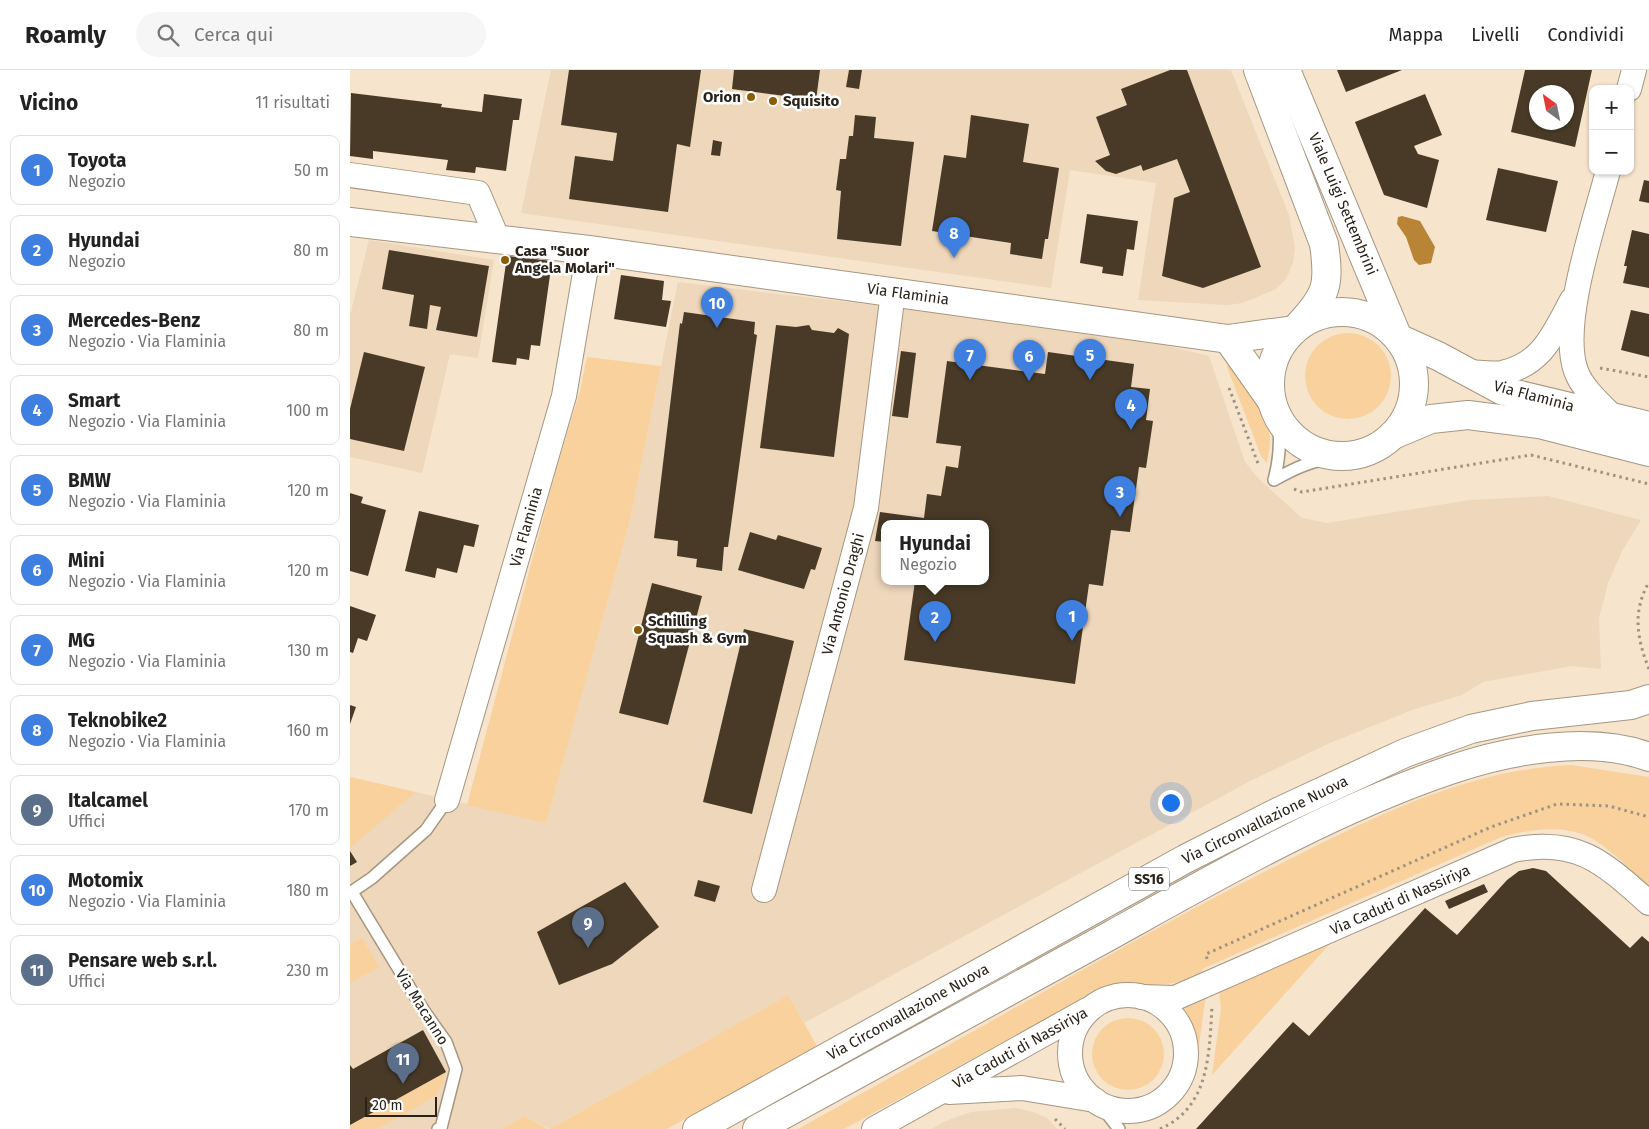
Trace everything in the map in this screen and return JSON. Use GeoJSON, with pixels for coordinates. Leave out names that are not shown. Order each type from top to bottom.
{"type":"FeatureCollection","features":[{"type":"Feature","properties":{"kind":"main road","name":"Viale Luigi Settembrini"},"geometry":{"type":"LineString","coordinates":[[1258,70],[1324,244],[1328,273],[1323,294],[1315,308],[1294,330]]}},
{"type":"Feature","properties":{"kind":"main road","name":"Viale Luigi Settembrini"},"geometry":{"type":"LineString","coordinates":[[1286,70],[1398,338]]}},
{"type":"Feature","properties":{"kind":"main road","name":"Via Flaminia"},"geometry":{"type":"LineString","coordinates":[[350,222],[589,250],[1228,339],[1294,330]]}},
{"type":"Feature","properties":{"kind":"main road","name":"Via Flaminia"},"geometry":{"type":"LineString","coordinates":[[1274,409],[1269,381],[1277,353],[1294,330],[1314,317],[1337,312],[1361,314],[1382,324],[1398,338],[1438,356],[1464,372],[1503,391],[1649,426]]}},
{"type":"Feature","properties":{"kind":"main road","name":"Via Flaminia"},"geometry":{"type":"LineString","coordinates":[[1228,339],[1274,409],[1288,434],[1303,445],[1319,453],[1337,457],[1368,452],[1382,445],[1403,423],[1411,408],[1414,373],[1409,356],[1398,338]]}},
{"type":"Feature","properties":{"kind":"main road","name":"Via Flaminia"},"geometry":{"type":"LineString","coordinates":[[1393,435],[1432,418],[1468,415],[1539,424],[1649,452]]}},
{"type":"Feature","properties":{"kind":"main road","name":"Via Circonvallazione Nuova"},"geometry":{"type":"LineString","coordinates":[[697,1129],[1185,859],[1280,811],[1405,753],[1470,729],[1532,716],[1631,705],[1649,699]]}},
{"type":"Feature","properties":{"kind":"main road","name":"Via Circonvallazione Nuova"},"geometry":{"type":"LineString","coordinates":[[758,1129],[1193,890],[1353,809],[1450,770],[1510,753],[1564,747],[1602,748],[1638,753],[1649,757]]}},
{"type":"Feature","properties":{"kind":"street"},"geometry":{"type":"LineString","coordinates":[[1630,85],[1634,70]]}},
{"type":"Feature","properties":{"kind":"street"},"geometry":{"type":"LineString","coordinates":[[350,175],[478,193],[498,240]]}},
{"type":"Feature","properties":{"kind":"street"},"geometry":{"type":"LineString","coordinates":[[1607,175],[1576,294],[1572,353],[1576,372],[1592,396],[1612,416]]}},
{"type":"Feature","properties":{"kind":"street","name":"Via Flaminia"},"geometry":{"type":"LineString","coordinates":[[447,800],[564,396],[589,250]]}},
{"type":"Feature","properties":{"kind":"street","name":"Via Antonio Draghi"},"geometry":{"type":"LineString","coordinates":[[764,890],[866,508],[893,292]]}},
{"type":"Feature","properties":{"kind":"street"},"geometry":{"type":"LineString","coordinates":[[1464,372],[1501,373],[1525,364],[1546,348],[1576,294]]}},
{"type":"Feature","properties":{"kind":"street","name":"Via Caduti di Nassiriya"},"geometry":{"type":"LineString","coordinates":[[874,1129],[1100,1003],[1119,996],[1175,998],[1513,850],[1538,845],[1563,846],[1590,855],[1649,903]]}},
{"type":"Feature","properties":{"kind":"street","name":"Via Caduti di Nassiriya"},"geometry":{"type":"LineString","coordinates":[[940,1093],[1022,1088],[1096,1101],[1123,1111],[1145,1109],[1169,1094],[1183,1072],[1186,1051],[1180,1027],[1164,1007],[1142,997]]}},
{"type":"Feature","properties":{"kind":"street","name":"Via Caduti di Nassiriya"},"geometry":{"type":"LineString","coordinates":[[1096,1101],[1077,1079],[1072,1066],[1071,1052],[1073,1038],[1079,1024],[1088,1012],[1100,1003]]}},
{"type":"Feature","properties":{"kind":"lane"},"geometry":{"type":"LineString","coordinates":[[1274,409],[1280,445],[1280,460],[1274,480],[1301,465],[1315,460],[1337,457]]}},
{"type":"Feature","properties":{"kind":"lane","name":"Via Macanno"},"geometry":{"type":"LineString","coordinates":[[438,1129],[441,1128],[456,1069],[446,1042],[424,1011],[351,892],[426,830],[447,800]]}},
{"type":"Feature","properties":{"kind":"lane"},"geometry":{"type":"LineString","coordinates":[[1096,1101],[1119,1129]]}},
{"type":"Feature","properties":{"kind":"path"},"geometry":{"type":"LineString","coordinates":[[1574,363],[1649,377]]}},
{"type":"Feature","properties":{"kind":"path"},"geometry":{"type":"LineString","coordinates":[[1226,380],[1262,473]]}},
{"type":"Feature","properties":{"kind":"path"},"geometry":{"type":"LineString","coordinates":[[1288,487],[1302,492],[1531,455],[1649,484]]}},
{"type":"Feature","properties":{"kind":"path"},"geometry":{"type":"LineString","coordinates":[[1649,582],[1643,593],[1638,616],[1639,643],[1649,670]]}},
{"type":"Feature","properties":{"kind":"path"},"geometry":{"type":"LineString","coordinates":[[1160,1129],[1182,1114],[1197,1094],[1207,1070],[1213,1003]]}},
{"type":"Feature","properties":{"kind":"shaded area"},"geometry":{"type":"Polygon","coordinates":[[[551,70],[1231,70],[1289,215],[1295,248],[1293,263],[1286,279],[1276,289],[1243,303],[1227,305],[1138,300],[1156,183],[1070,170],[1051,288],[521,213],[551,70]]]}},
{"type":"Feature","properties":{"kind":"shaded area"},"geometry":{"type":"Polygon","coordinates":[[[1402,216],[1420,221],[1435,247],[1431,263],[1419,265],[1414,260],[1406,237],[1397,224],[1398,217],[1402,216]]]}},
{"type":"Feature","properties":{"kind":"shaded area"},"geometry":{"type":"Polygon","coordinates":[[[369,240],[494,260],[478,358],[450,354],[422,473],[350,457],[350,315],[369,240]]]}},
{"type":"Feature","properties":{"kind":"shaded area"},"geometry":{"type":"Polygon","coordinates":[[[678,282],[907,309],[1163,345],[1209,356],[1245,462],[1258,478],[1302,518],[1327,523],[1470,500],[1548,496],[1641,520],[1622,551],[1608,583],[1599,618],[1601,669],[1572,666],[1483,682],[1462,695],[1415,709],[1330,743],[1252,780],[804,1023],[788,995],[550,1129],[524,1116],[502,1129],[350,1129],[350,777],[546,822],[629,524],[678,282]]]}},
{"type":"Feature","properties":{"kind":"shaded area"},"geometry":{"type":"Polygon","coordinates":[[[1348,333],[1364,337],[1378,346],[1387,360],[1391,376],[1387,392],[1378,406],[1364,415],[1348,419],[1332,415],[1318,406],[1309,392],[1305,376],[1309,360],[1318,346],[1332,337],[1348,333]]]}},
{"type":"Feature","properties":{"kind":"shaded area"},"geometry":{"type":"Polygon","coordinates":[[[587,357],[661,366],[629,524],[546,823],[467,805],[556,470],[580,391],[587,357]]]}},
{"type":"Feature","properties":{"kind":"shaded area"},"geometry":{"type":"Polygon","coordinates":[[[1226,364],[1249,387],[1266,419],[1270,440],[1267,463],[1261,456],[1226,364]]]}},
{"type":"Feature","properties":{"kind":"shaded area"},"geometry":{"type":"Polygon","coordinates":[[[1571,765],[1649,777],[1649,886],[1610,851],[1585,835],[1548,829],[1523,832],[1499,838],[1202,969],[1204,975],[1182,982],[1103,991],[1084,998],[844,1129],[798,1129],[1162,926],[1369,820],[1434,794],[1501,774],[1571,765]]]}},
{"type":"Feature","properties":{"kind":"shaded area"},"geometry":{"type":"Polygon","coordinates":[[[350,777],[415,792],[350,848],[350,777]]]}},
{"type":"Feature","properties":{"kind":"shaded area"},"geometry":{"type":"Polygon","coordinates":[[[362,938],[379,967],[350,983],[350,945],[362,938]]]}},
{"type":"Feature","properties":{"kind":"shaded area"},"geometry":{"type":"Polygon","coordinates":[[[1335,938],[1212,1075],[1221,1009],[1219,990],[1335,938]]]}},
{"type":"Feature","properties":{"kind":"shaded area"},"geometry":{"type":"Polygon","coordinates":[[[788,995],[817,1046],[667,1129],[550,1129],[788,995]]]}},
{"type":"Feature","properties":{"kind":"shaded area"},"geometry":{"type":"Polygon","coordinates":[[[1206,995],[1197,1058],[1191,1032],[1178,1009],[1206,995]]]}},
{"type":"Feature","properties":{"kind":"shaded area"},"geometry":{"type":"Polygon","coordinates":[[[1128,1018],[1148,1024],[1158,1034],[1164,1054],[1158,1074],[1148,1084],[1128,1090],[1108,1084],[1098,1074],[1092,1054],[1098,1034],[1108,1024],[1128,1018]]]}},
{"type":"Feature","properties":{"kind":"shaded area"},"geometry":{"type":"Polygon","coordinates":[[[446,1072],[440,1089],[435,1096],[377,1129],[350,1129],[350,1125],[446,1072]]]}},
{"type":"Feature","properties":{"kind":"shaded area"},"geometry":{"type":"Polygon","coordinates":[[[1016,1108],[1047,1118],[1057,1129],[932,1129],[943,1122],[971,1112],[1016,1108]]]}},
{"type":"Feature","properties":{"kind":"shaded area"},"geometry":{"type":"Polygon","coordinates":[[[524,1116],[548,1129],[502,1129],[524,1116]]]}},
{"type":"Feature","properties":{"kind":"building"},"geometry":{"type":"Polygon","coordinates":[[[569,70],[701,70],[690,147],[677,144],[668,212],[569,199],[575,156],[613,161],[617,133],[561,125],[569,70]]]}},
{"type":"Feature","properties":{"kind":"building"},"geometry":{"type":"Polygon","coordinates":[[[734,70],[820,70],[816,100],[732,89],[734,70]]]}},
{"type":"Feature","properties":{"kind":"building"},"geometry":{"type":"Polygon","coordinates":[[[849,70],[862,70],[859,89],[846,87],[849,70]]]}},
{"type":"Feature","properties":{"kind":"building"},"geometry":{"type":"Polygon","coordinates":[[[1170,70],[1187,70],[1261,267],[1203,288],[1162,276],[1174,198],[1190,192],[1177,159],[1143,171],[1141,165],[1116,174],[1106,171],[1095,161],[1110,155],[1096,117],[1127,105],[1121,89],[1170,70]]]}},
{"type":"Feature","properties":{"kind":"building"},"geometry":{"type":"Polygon","coordinates":[[[1337,70],[1402,70],[1346,92],[1337,70]]]}},
{"type":"Feature","properties":{"kind":"building"},"geometry":{"type":"Polygon","coordinates":[[[1525,70],[1592,70],[1575,147],[1511,132],[1525,70]]]}},
{"type":"Feature","properties":{"kind":"building"},"geometry":{"type":"Polygon","coordinates":[[[351,93],[442,104],[441,107],[482,112],[484,94],[522,99],[519,120],[513,120],[506,171],[476,167],[475,173],[446,170],[448,160],[373,151],[373,159],[350,156],[351,93]]]}},
{"type":"Feature","properties":{"kind":"building"},"geometry":{"type":"Polygon","coordinates":[[[1425,94],[1442,135],[1414,146],[1418,154],[1439,160],[1427,208],[1384,195],[1355,122],[1425,94]]]}},
{"type":"Feature","properties":{"kind":"building"},"geometry":{"type":"Polygon","coordinates":[[[855,115],[876,117],[874,138],[914,142],[901,246],[837,239],[841,191],[836,190],[840,159],[846,159],[849,136],[853,136],[855,115]]]}},
{"type":"Feature","properties":{"kind":"building"},"geometry":{"type":"Polygon","coordinates":[[[971,115],[1029,124],[1023,162],[1059,168],[1048,239],[1045,239],[1042,259],[1010,254],[1011,243],[932,231],[944,155],[966,158],[971,115]]]}},
{"type":"Feature","properties":{"kind":"building"},"geometry":{"type":"Polygon","coordinates":[[[713,140],[722,142],[720,156],[711,155],[713,140]]]}},
{"type":"Feature","properties":{"kind":"building"},"geometry":{"type":"Polygon","coordinates":[[[1498,168],[1558,181],[1546,232],[1486,220],[1498,168]]]}},
{"type":"Feature","properties":{"kind":"building"},"geometry":{"type":"Polygon","coordinates":[[[1644,180],[1649,181],[1649,203],[1639,201],[1644,180]]]}},
{"type":"Feature","properties":{"kind":"building"},"geometry":{"type":"Polygon","coordinates":[[[1087,214],[1138,221],[1134,250],[1127,249],[1123,276],[1102,273],[1103,267],[1080,263],[1087,214]]]}},
{"type":"Feature","properties":{"kind":"building"},"geometry":{"type":"Polygon","coordinates":[[[1632,230],[1649,234],[1649,288],[1623,283],[1627,266],[1624,266],[1632,230]]]}},
{"type":"Feature","properties":{"kind":"building"},"geometry":{"type":"Polygon","coordinates":[[[389,250],[489,266],[477,337],[436,330],[441,307],[430,305],[427,329],[409,326],[414,295],[382,289],[389,250]]]}},
{"type":"Feature","properties":{"kind":"building"},"geometry":{"type":"Polygon","coordinates":[[[507,256],[552,261],[540,346],[531,345],[529,360],[517,358],[516,365],[492,362],[507,256]]]}},
{"type":"Feature","properties":{"kind":"building"},"geometry":{"type":"Polygon","coordinates":[[[621,275],[664,281],[662,300],[671,301],[666,327],[614,319],[621,275]]]}},
{"type":"Feature","properties":{"kind":"building"},"geometry":{"type":"Polygon","coordinates":[[[1631,310],[1649,314],[1649,357],[1621,350],[1631,310]]]}},
{"type":"Feature","properties":{"kind":"building"},"geometry":{"type":"Polygon","coordinates":[[[684,312],[755,322],[754,334],[757,335],[728,547],[724,547],[722,571],[696,567],[697,559],[677,556],[678,541],[654,538],[680,323],[682,324],[684,312]]]}},
{"type":"Feature","properties":{"kind":"building"},"geometry":{"type":"Polygon","coordinates":[[[776,325],[796,327],[809,325],[812,330],[834,333],[838,328],[849,334],[834,457],[760,448],[776,325]]]}},
{"type":"Feature","properties":{"kind":"building"},"geometry":{"type":"Polygon","coordinates":[[[901,351],[916,353],[908,418],[892,416],[901,351]]]}},
{"type":"Feature","properties":{"kind":"building"},"geometry":{"type":"Polygon","coordinates":[[[364,352],[425,367],[404,451],[350,439],[350,409],[364,352]]]}},
{"type":"Feature","properties":{"kind":"building"},"geometry":{"type":"Polygon","coordinates":[[[1048,352],[1134,364],[1131,387],[1150,389],[1146,420],[1153,421],[1146,468],[1139,467],[1130,532],[1111,530],[1103,586],[1089,584],[1075,684],[904,660],[914,585],[989,585],[989,520],[881,520],[881,542],[875,541],[880,512],[924,518],[927,494],[941,496],[946,466],[958,468],[961,446],[936,443],[947,361],[1045,374],[1048,352]]]}},
{"type":"Feature","properties":{"kind":"building"},"geometry":{"type":"Polygon","coordinates":[[[350,493],[363,497],[361,503],[386,510],[368,576],[350,571],[350,493]]]}},
{"type":"Feature","properties":{"kind":"building"},"geometry":{"type":"Polygon","coordinates":[[[419,511],[479,525],[474,547],[464,545],[457,573],[437,568],[435,578],[405,571],[419,511]]]}},
{"type":"Feature","properties":{"kind":"building"},"geometry":{"type":"Polygon","coordinates":[[[750,532],[776,540],[778,535],[822,548],[815,570],[811,569],[804,589],[738,570],[750,532]]]}},
{"type":"Feature","properties":{"kind":"building"},"geometry":{"type":"Polygon","coordinates":[[[652,583],[702,596],[668,725],[619,713],[652,583]]]}},
{"type":"Feature","properties":{"kind":"building"},"geometry":{"type":"Polygon","coordinates":[[[350,606],[376,615],[367,641],[358,638],[353,653],[350,652],[350,606]]]}},
{"type":"Feature","properties":{"kind":"building"},"geometry":{"type":"Polygon","coordinates":[[[744,629],[794,641],[752,814],[703,802],[744,629]]]}},
{"type":"Feature","properties":{"kind":"building"},"geometry":{"type":"Polygon","coordinates":[[[350,705],[356,707],[350,724],[350,705]]]}},
{"type":"Feature","properties":{"kind":"building"},"geometry":{"type":"Polygon","coordinates":[[[350,851],[357,862],[350,866],[350,851]]]}},
{"type":"Feature","properties":{"kind":"building"},"geometry":{"type":"Polygon","coordinates":[[[1533,868],[1546,871],[1630,948],[1642,936],[1649,942],[1649,1129],[1196,1129],[1293,1022],[1309,1036],[1425,908],[1457,935],[1507,880],[1519,871],[1533,868]]]}},
{"type":"Feature","properties":{"kind":"building"},"geometry":{"type":"Polygon","coordinates":[[[698,880],[720,886],[715,902],[694,896],[698,880]]]}},
{"type":"Feature","properties":{"kind":"building"},"geometry":{"type":"Polygon","coordinates":[[[625,882],[659,927],[612,964],[559,985],[537,932],[625,882]]]}},
{"type":"Feature","properties":{"kind":"building"},"geometry":{"type":"Polygon","coordinates":[[[1484,884],[1488,892],[1449,909],[1445,901],[1484,884]]]}},
{"type":"Feature","properties":{"kind":"building"},"geometry":{"type":"Polygon","coordinates":[[[423,1030],[446,1072],[350,1125],[350,1065],[353,1069],[423,1030]]]}},
{"type":"Feature","properties":{"kind":"place","name":"Orion"},"geometry":{"type":"Point","coordinates":[751,97]}},
{"type":"Feature","properties":{"kind":"place","name":"Squisito"},"geometry":{"type":"Point","coordinates":[773,101]}},
{"type":"Feature","properties":{"kind":"place","name":"Teknobike2"},"geometry":{"type":"Point","coordinates":[954,258]}},
{"type":"Feature","properties":{"kind":"place","name":"Casa \"Suor Angela Molari\""},"geometry":{"type":"Point","coordinates":[505,260]}},
{"type":"Feature","properties":{"kind":"place","name":"Motomix"},"geometry":{"type":"Point","coordinates":[717,328]}},
{"type":"Feature","properties":{"kind":"place","name":"MG"},"geometry":{"type":"Point","coordinates":[970,380]}},
{"type":"Feature","properties":{"kind":"place","name":"BMW"},"geometry":{"type":"Point","coordinates":[1090,380]}},
{"type":"Feature","properties":{"kind":"place","name":"Mini"},"geometry":{"type":"Point","coordinates":[1029,381]}},
{"type":"Feature","properties":{"kind":"place","name":"Smart"},"geometry":{"type":"Point","coordinates":[1131,430]}},
{"type":"Feature","properties":{"kind":"place","name":"Mercedes-Benz"},"geometry":{"type":"Point","coordinates":[1120,517]}},
{"type":"Feature","properties":{"kind":"place","name":"Schilling Squash & Gym"},"geometry":{"type":"Point","coordinates":[638,630]}},
{"type":"Feature","properties":{"kind":"place","name":"Toyota"},"geometry":{"type":"Point","coordinates":[1072,641]}},
{"type":"Feature","properties":{"kind":"place","name":"Hyundai"},"geometry":{"type":"Point","coordinates":[935,642]}},
{"type":"Feature","properties":{"kind":"place","name":"Italcamel"},"geometry":{"type":"Point","coordinates":[588,948]}},
{"type":"Feature","properties":{"kind":"place","name":"Pensare web s.r.l."},"geometry":{"type":"Point","coordinates":[403,1084]}}]}
